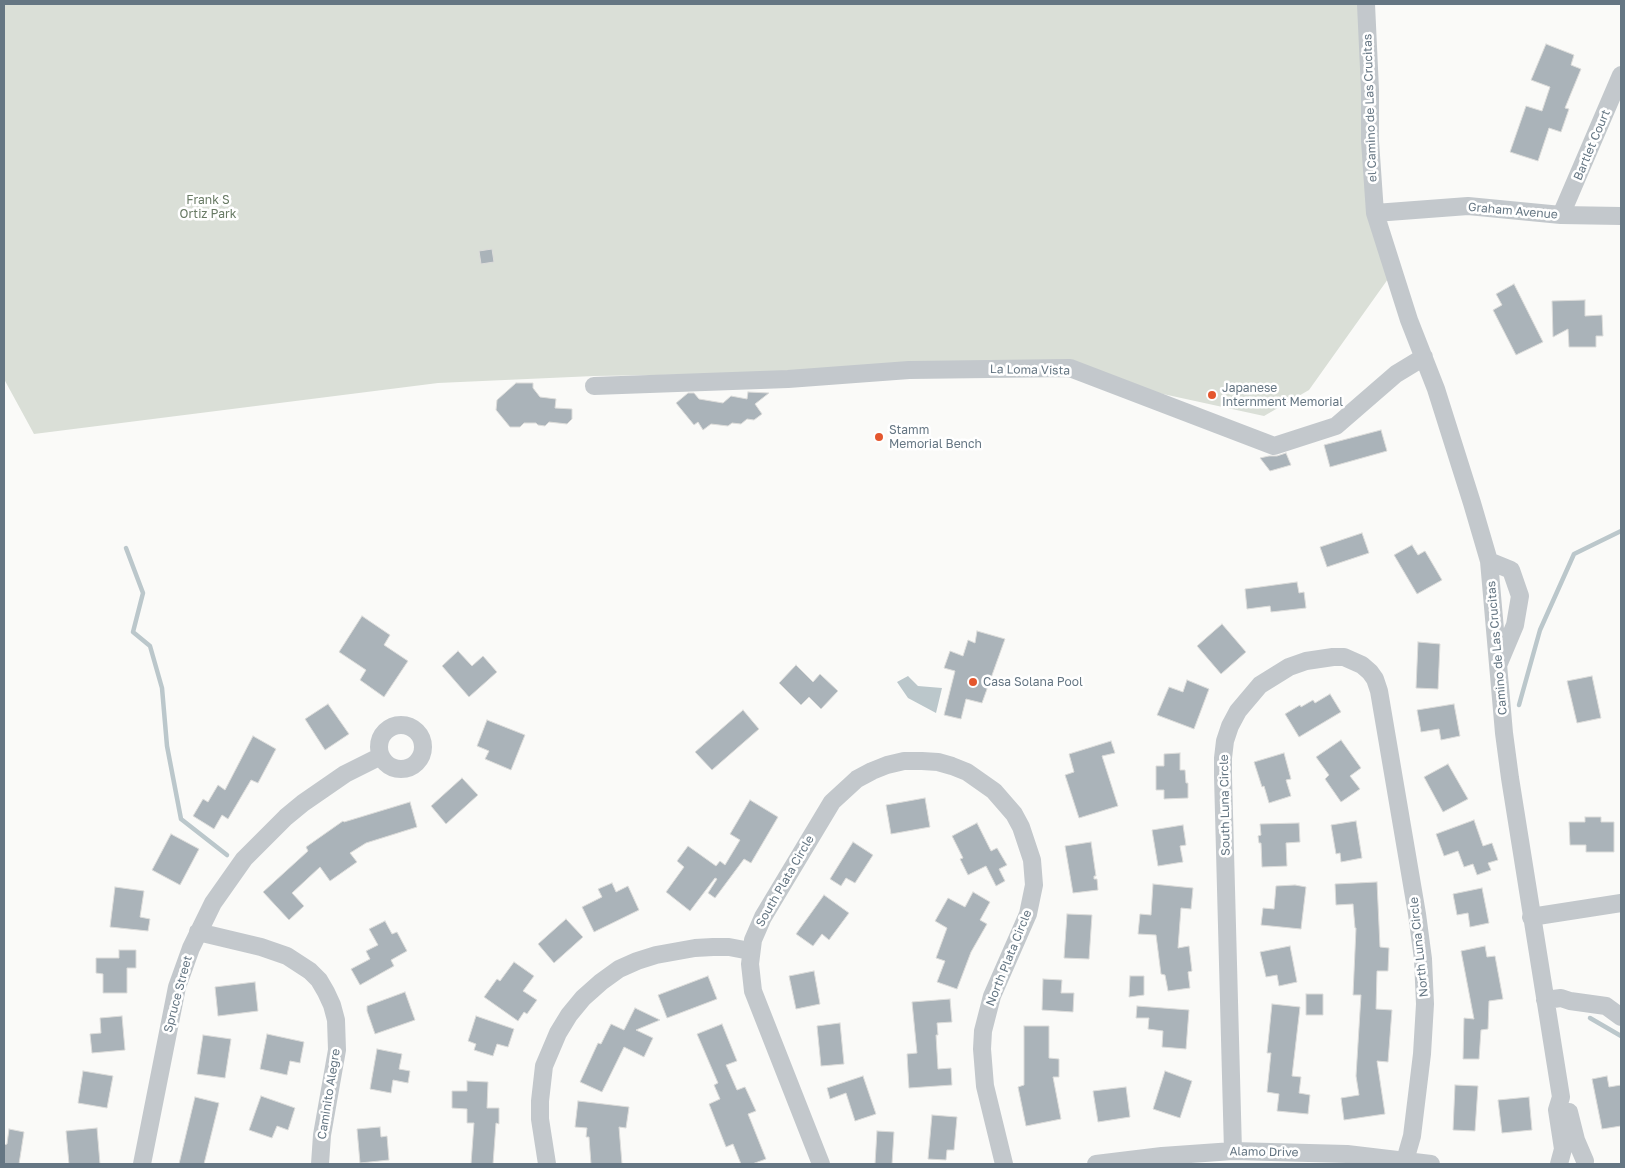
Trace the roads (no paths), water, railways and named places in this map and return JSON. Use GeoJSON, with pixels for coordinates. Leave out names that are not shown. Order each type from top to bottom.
{"type":"FeatureCollection","features":[{"type":"Feature","properties":{"kind":"street","name":"el Camino de Las Crucitas"},"geometry":{"type":"LineString","coordinates":[[1366,4],[1370,141],[1375,213]]}},
{"type":"Feature","properties":{"kind":"street","name":"Bartlet Court"},"geometry":{"type":"LineString","coordinates":[[1561,215],[1621,75]]}},
{"type":"Feature","properties":{"kind":"street","name":"Graham Avenue"},"geometry":{"type":"LineString","coordinates":[[1375,213],[1468,206],[1561,215],[1621,216]]}},
{"type":"Feature","properties":{"kind":"street","name":"Camino de Las Crucitas"},"geometry":{"type":"LineString","coordinates":[[1375,213],[1409,320],[1436,389],[1489,561],[1509,769],[1531,917],[1561,1097],[1569,1109],[1576,1140],[1587,1162]]}},
{"type":"Feature","properties":{"kind":"street","name":"La Loma Vista"},"geometry":{"type":"LineString","coordinates":[[594,386],[788,379],[909,370],[1070,368],[1274,446],[1336,426],[1396,374],[1424,357]]}},
{"type":"Feature","properties":{"kind":"street"},"geometry":{"type":"LineString","coordinates":[[1489,561],[1510,570],[1520,596],[1515,625],[1498,664]]}},
{"type":"Feature","properties":{"kind":"street","name":"South Luna Circle"},"geometry":{"type":"LineString","coordinates":[[1224,1156],[1223,758],[1225,741],[1230,726],[1248,697],[1274,675],[1306,661],[1333,657],[1344,658],[1362,665],[1375,680],[1391,764]]}},
{"type":"Feature","properties":{"kind":"street","name":"Spruce Street"},"geometry":{"type":"LineString","coordinates":[[142,1164],[172,1010],[184,966],[213,903],[232,874],[270,831],[324,788],[362,764],[381,756]]}},
{"type":"Feature","properties":{"kind":"street","name":"South Plata Circle"},"geometry":{"type":"LineString","coordinates":[[821,1164],[753,991],[750,978],[750,951],[755,934],[764,917],[832,802],[857,779],[872,771],[904,761],[938,762],[952,766],[967,772],[982,782],[1006,803],[1014,814]]}},
{"type":"Feature","properties":{"kind":"street","name":"North Luna Circle"},"geometry":{"type":"LineString","coordinates":[[1391,764],[1419,929],[1425,996],[1422,1054],[1412,1136],[1405,1162]]}},
{"type":"Feature","properties":{"kind":"street","name":"North Plata Circle"},"geometry":{"type":"LineString","coordinates":[[1004,1164],[985,1086],[982,1049],[983,1031],[992,996],[1023,928],[1033,893],[1034,871],[1032,860],[1024,834],[1014,814]]}},
{"type":"Feature","properties":{"kind":"street"},"geometry":{"type":"LineString","coordinates":[[1531,917],[1621,903]]}},
{"type":"Feature","properties":{"kind":"street","name":"Caminito Alegre"},"geometry":{"type":"LineString","coordinates":[[198,932],[261,946],[287,956],[310,971],[319,980],[326,992],[336,1020],[337,1050],[322,1134],[320,1164]]}},
{"type":"Feature","properties":{"kind":"street"},"geometry":{"type":"LineString","coordinates":[[547,1164],[540,1120],[540,1092],[544,1066],[558,1034],[569,1015],[584,998],[600,982],[637,960],[695,948],[729,947],[750,951]]}},
{"type":"Feature","properties":{"kind":"street"},"geometry":{"type":"LineString","coordinates":[[1545,1000],[1562,998],[1570,1001],[1606,1006],[1621,1017]]}},
{"type":"Feature","properties":{"kind":"street","name":"Camino de Las Crucitas"},"geometry":{"type":"LineString","coordinates":[[1559,1164],[1563,1155],[1557,1110],[1561,1097]]}},
{"type":"Feature","properties":{"kind":"street","name":"Alamo Drive"},"geometry":{"type":"LineString","coordinates":[[1096,1164],[1152,1157],[1338,1153],[1431,1164]]}},
{"type":"Feature","properties":{"kind":"street"},"geometry":{"type":"LineString","coordinates":[[1559,1164],[1571,1158],[1587,1162]]}},
{"type":"Feature","properties":{"kind":"waterway"},"geometry":{"type":"LineString","coordinates":[[1519,705],[1540,630],[1574,554],[1621,531]]}},
{"type":"Feature","properties":{"kind":"waterway"},"geometry":{"type":"LineString","coordinates":[[126,548],[143,593],[133,632],[150,646],[162,688],[167,746],[181,819],[227,855]]}},
{"type":"Feature","properties":{"kind":"waterway"},"geometry":{"type":"LineString","coordinates":[[1590,1018],[1621,1036]]}},
{"type":"Feature","properties":{"kind":"place","name":"Japanese Internment Memorial"},"geometry":{"type":"Point","coordinates":[1212,395]}},
{"type":"Feature","properties":{"kind":"place","name":"Stamm Memorial Bench"},"geometry":{"type":"Point","coordinates":[879,437]}},
{"type":"Feature","properties":{"kind":"place","name":"Casa Solana Pool"},"geometry":{"type":"Point","coordinates":[973,682]}},
{"type":"Feature","properties":{"kind":"park label","name":"Frank S Ortiz Park"},"geometry":{"type":"Point","coordinates":[208,207]}}]}
